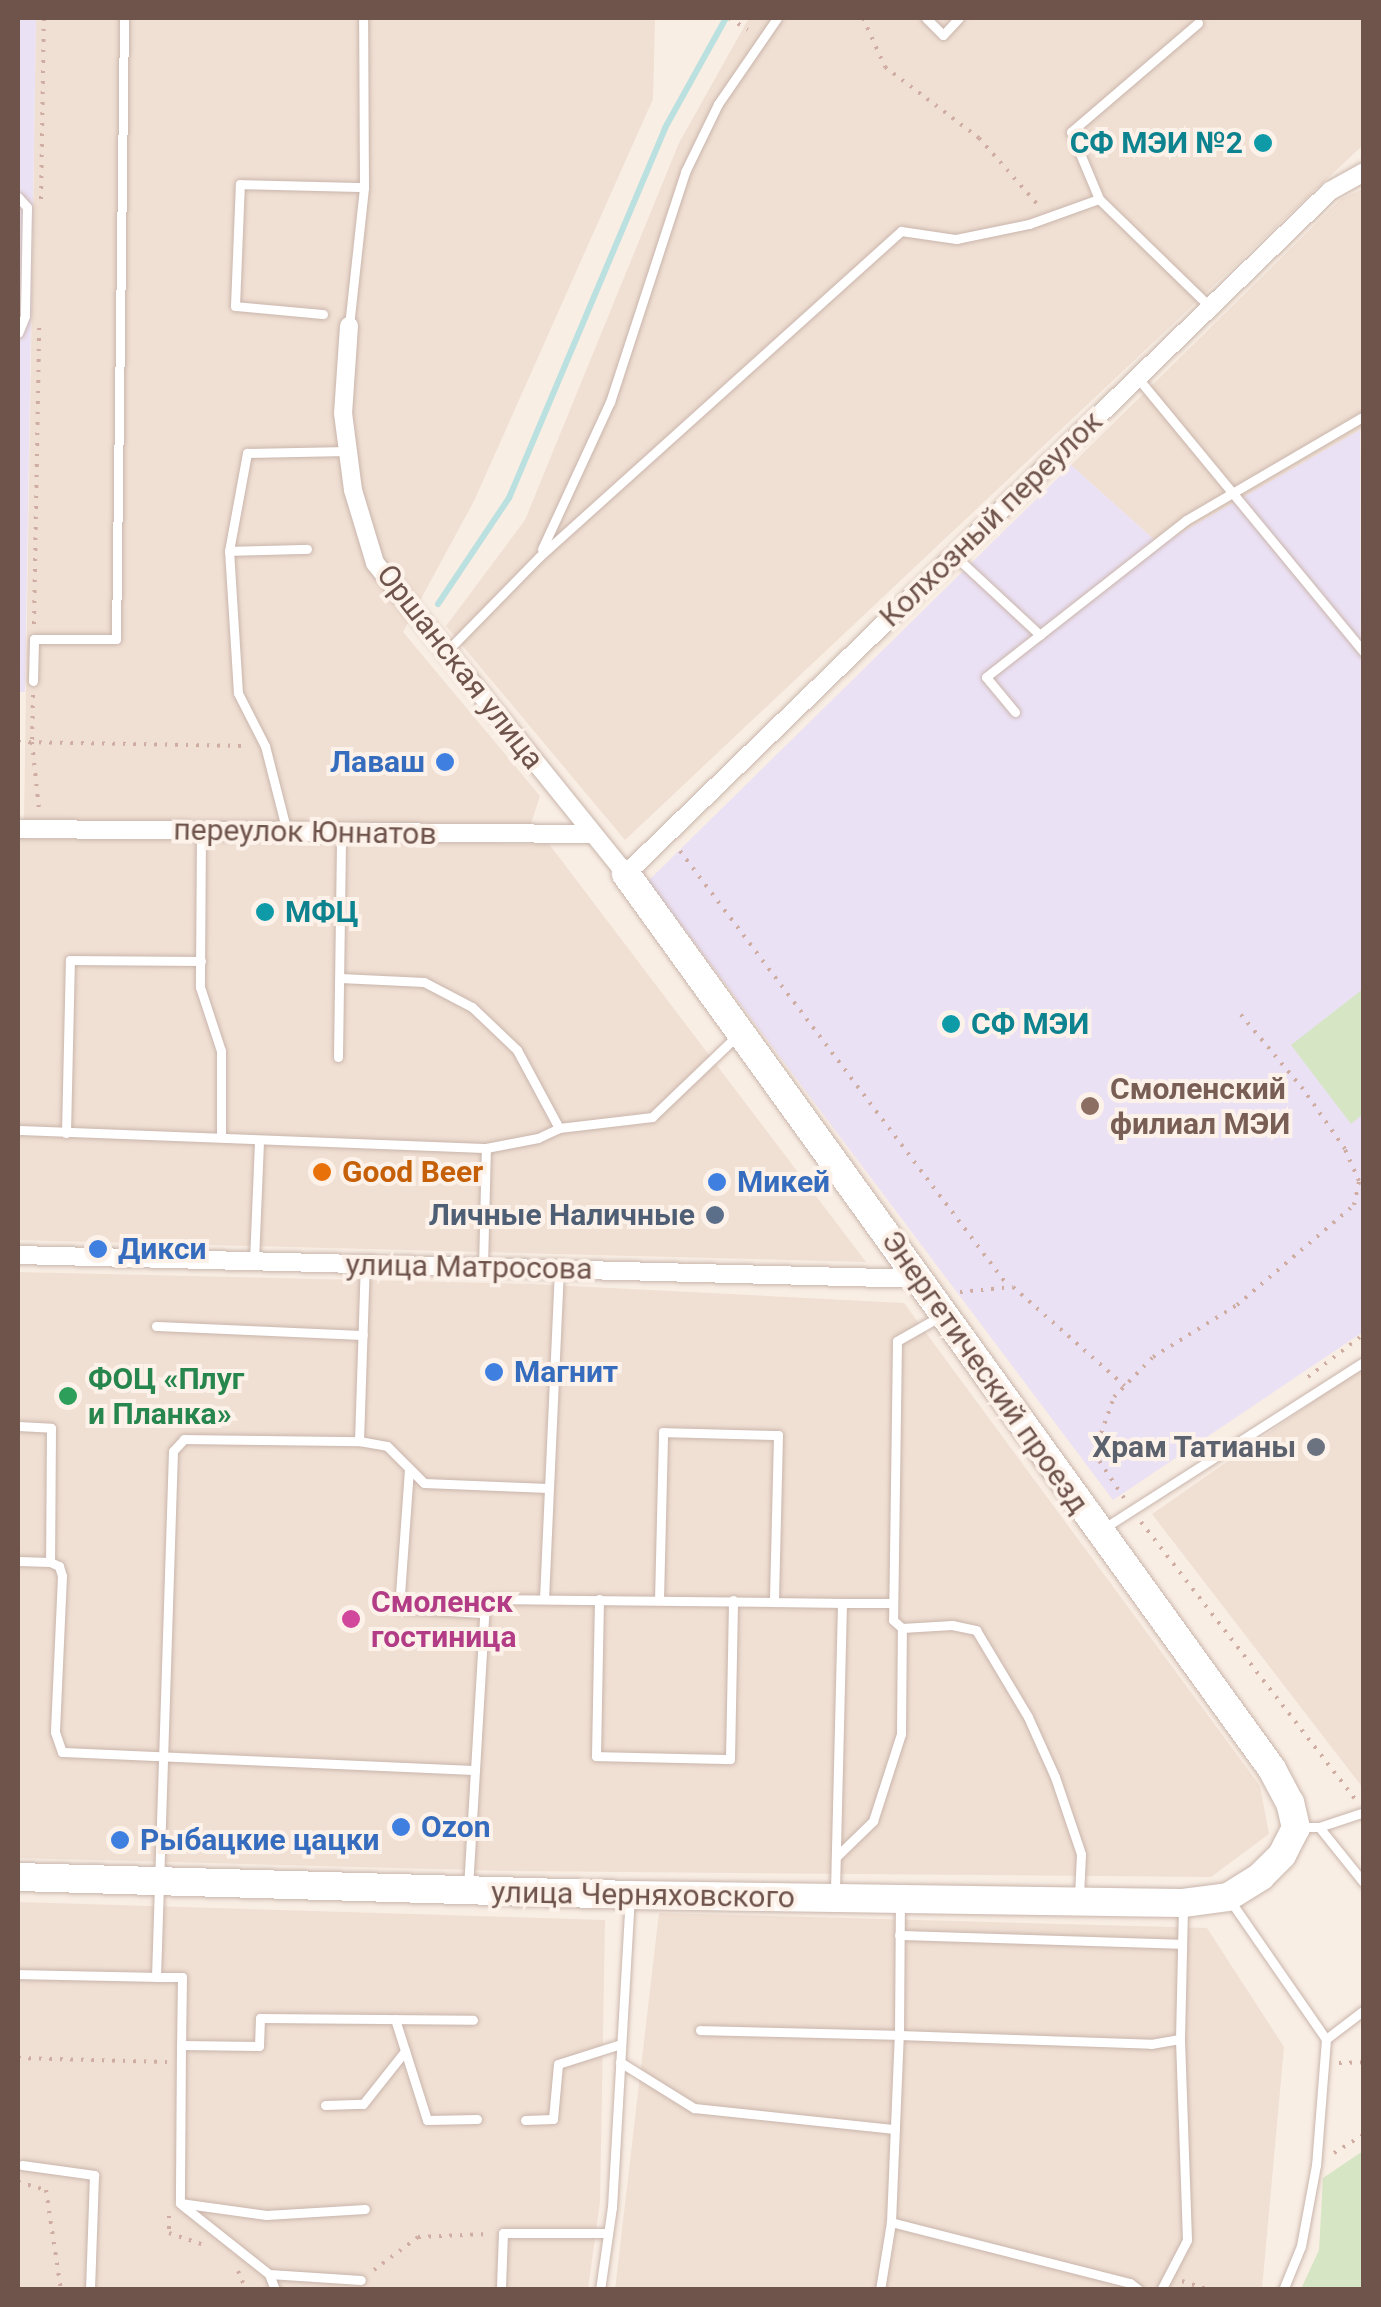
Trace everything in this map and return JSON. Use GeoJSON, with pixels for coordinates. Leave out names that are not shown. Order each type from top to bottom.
{"type":"FeatureCollection","features":[{"type":"Feature","properties":{"kind":"street","name":"Колхозный переулок"},"geometry":{"type":"LineString","coordinates":[[626,874],[1330,190],[1364,172]]}},
{"type":"Feature","properties":{"kind":"street","name":"Оршанская улица"},"geometry":{"type":"LineString","coordinates":[[349,326],[343,414],[353,490],[376,563],[626,874]]}},
{"type":"Feature","properties":{"kind":"street","name":"переулок Юннатов"},"geometry":{"type":"LineString","coordinates":[[18,829],[593,834]]}},
{"type":"Feature","properties":{"kind":"street","name":"Энергетический проезд"},"geometry":{"type":"LineString","coordinates":[[626,874],[1272,1769],[1307,1827]]}},
{"type":"Feature","properties":{"kind":"street","name":"улица Матросова"},"geometry":{"type":"LineString","coordinates":[[18,1255],[559,1269],[932,1296]]}},
{"type":"Feature","properties":{"kind":"street","name":"улица Черняховского"},"geometry":{"type":"LineString","coordinates":[[18,1878],[630,1896],[1183,1903],[1228,1896],[1262,1876],[1307,1827]]}},
{"type":"Feature","properties":{"kind":"lane"},"geometry":{"type":"LineString","coordinates":[[33,680],[34,639],[116,639],[124,18]]}},
{"type":"Feature","properties":{"kind":"lane","name":"Оршанская улица"},"geometry":{"type":"LineString","coordinates":[[349,326],[364,187],[364,18]]}},
{"type":"Feature","properties":{"kind":"lane"},"geometry":{"type":"LineString","coordinates":[[539,556],[610,402],[685,172],[718,104],[777,18]]}},
{"type":"Feature","properties":{"kind":"lane"},"geometry":{"type":"LineString","coordinates":[[926,18],[944,34],[960,18]]}},
{"type":"Feature","properties":{"kind":"lane"},"geometry":{"type":"LineString","coordinates":[[1198,23],[1071,132],[1099,199],[1211,308]]}},
{"type":"Feature","properties":{"kind":"lane"},"geometry":{"type":"LineString","coordinates":[[323,314],[236,306],[240,184],[364,187]]}},
{"type":"Feature","properties":{"kind":"lane"},"geometry":{"type":"LineString","coordinates":[[18,197],[27,206],[25,316],[18,334]]}},
{"type":"Feature","properties":{"kind":"lane"},"geometry":{"type":"LineString","coordinates":[[445,653],[539,556],[901,231],[956,239],[1048,217],[1099,199]]}},
{"type":"Feature","properties":{"kind":"lane"},"geometry":{"type":"LineString","coordinates":[[1137,378],[1364,652]]}},
{"type":"Feature","properties":{"kind":"lane"},"geometry":{"type":"LineString","coordinates":[[1015,712],[986,677],[1170,532],[1232,489],[1364,416]]}},
{"type":"Feature","properties":{"kind":"lane"},"geometry":{"type":"LineString","coordinates":[[288,834],[265,746],[238,694],[229,551],[247,453],[348,451]]}},
{"type":"Feature","properties":{"kind":"lane"},"geometry":{"type":"LineString","coordinates":[[229,551],[307,549]]}},
{"type":"Feature","properties":{"kind":"lane"},"geometry":{"type":"LineString","coordinates":[[954,555],[1040,636]]}},
{"type":"Feature","properties":{"kind":"lane"},"geometry":{"type":"LineString","coordinates":[[201,831],[200,987],[220,1050],[221,1135]]}},
{"type":"Feature","properties":{"kind":"lane"},"geometry":{"type":"LineString","coordinates":[[338,1057],[341,834]]}},
{"type":"Feature","properties":{"kind":"lane"},"geometry":{"type":"LineString","coordinates":[[66,1133],[70,960],[201,961]]}},
{"type":"Feature","properties":{"kind":"lane"},"geometry":{"type":"LineString","coordinates":[[340,978],[424,982],[472,1008],[517,1050],[559,1128]]}},
{"type":"Feature","properties":{"kind":"lane"},"geometry":{"type":"LineString","coordinates":[[18,1130],[486,1148],[559,1128],[652,1117],[741,1032]]}},
{"type":"Feature","properties":{"kind":"lane"},"geometry":{"type":"LineString","coordinates":[[254,1261],[259,1140]]}},
{"type":"Feature","properties":{"kind":"lane"},"geometry":{"type":"LineString","coordinates":[[483,1267],[486,1148]]}},
{"type":"Feature","properties":{"kind":"lane"},"geometry":{"type":"LineString","coordinates":[[359,1441],[366,1264]]}},
{"type":"Feature","properties":{"kind":"lane"},"geometry":{"type":"LineString","coordinates":[[544,1600],[559,1269]]}},
{"type":"Feature","properties":{"kind":"lane"},"geometry":{"type":"LineString","coordinates":[[932,1296],[897,1341],[893,1620],[902,1628],[952,1626],[976,1630],[1028,1717],[1055,1776],[1082,1854],[1079,1904]]}},
{"type":"Feature","properties":{"kind":"lane"},"geometry":{"type":"LineString","coordinates":[[156,1326],[363,1334]]}},
{"type":"Feature","properties":{"kind":"lane"},"geometry":{"type":"LineString","coordinates":[[1098,1532],[1364,1362]]}},
{"type":"Feature","properties":{"kind":"lane"},"geometry":{"type":"LineString","coordinates":[[18,1426],[51,1428],[50,1562]]}},
{"type":"Feature","properties":{"kind":"lane"},"geometry":{"type":"LineString","coordinates":[[659,1600],[663,1432],[682,1432],[778,1435],[774,1602]]}},
{"type":"Feature","properties":{"kind":"lane"},"geometry":{"type":"LineString","coordinates":[[156,1978],[176,1444],[184,1439],[359,1441],[387,1446],[424,1484],[548,1488]]}},
{"type":"Feature","properties":{"kind":"lane"},"geometry":{"type":"LineString","coordinates":[[409,1469],[399,1608],[482,1613]]}},
{"type":"Feature","properties":{"kind":"lane"},"geometry":{"type":"LineString","coordinates":[[18,1561],[50,1562],[59,1566],[62,1576],[56,1743],[62,1752],[475,1770]]}},
{"type":"Feature","properties":{"kind":"lane"},"geometry":{"type":"LineString","coordinates":[[468,1891],[482,1613],[490,1599],[893,1603]]}},
{"type":"Feature","properties":{"kind":"lane"},"geometry":{"type":"LineString","coordinates":[[598,1599],[596,1756],[730,1759],[733,1600]]}},
{"type":"Feature","properties":{"kind":"lane"},"geometry":{"type":"LineString","coordinates":[[835,1900],[842,1603]]}},
{"type":"Feature","properties":{"kind":"lane"},"geometry":{"type":"LineString","coordinates":[[836,1857],[873,1821],[901,1734],[902,1628]]}},
{"type":"Feature","properties":{"kind":"lane"},"geometry":{"type":"LineString","coordinates":[[1307,1827],[1364,1812]]}},
{"type":"Feature","properties":{"kind":"lane"},"geometry":{"type":"LineString","coordinates":[[1307,1827],[1364,1883]]}},
{"type":"Feature","properties":{"kind":"lane"},"geometry":{"type":"LineString","coordinates":[[600,2290],[608,2233],[630,1896]]}},
{"type":"Feature","properties":{"kind":"lane"},"geometry":{"type":"LineString","coordinates":[[1228,1896],[1326,2040],[1316,2165],[1301,2246],[1283,2290]]}},
{"type":"Feature","properties":{"kind":"lane"},"geometry":{"type":"LineString","coordinates":[[880,2290],[891,2222],[900,2035],[900,1901]]}},
{"type":"Feature","properties":{"kind":"lane"},"geometry":{"type":"LineString","coordinates":[[1162,2290],[1188,2240],[1180,2039],[1183,1903]]}},
{"type":"Feature","properties":{"kind":"lane"},"geometry":{"type":"LineString","coordinates":[[899,1935],[1182,1944]]}},
{"type":"Feature","properties":{"kind":"lane"},"geometry":{"type":"LineString","coordinates":[[18,1974],[182,1977],[180,2203]]}},
{"type":"Feature","properties":{"kind":"lane"},"geometry":{"type":"LineString","coordinates":[[1326,2040],[1364,2010]]}},
{"type":"Feature","properties":{"kind":"lane"},"geometry":{"type":"LineString","coordinates":[[181,2045],[259,2046],[260,2018],[473,2020]]}},
{"type":"Feature","properties":{"kind":"lane"},"geometry":{"type":"LineString","coordinates":[[394,2019],[427,2120],[477,2119]]}},
{"type":"Feature","properties":{"kind":"lane"},"geometry":{"type":"LineString","coordinates":[[700,2030],[1152,2044],[1180,2039]]}},
{"type":"Feature","properties":{"kind":"lane"},"geometry":{"type":"LineString","coordinates":[[525,2120],[553,2119],[558,2064],[621,2044]]}},
{"type":"Feature","properties":{"kind":"lane"},"geometry":{"type":"LineString","coordinates":[[325,2105],[363,2104],[404,2051]]}},
{"type":"Feature","properties":{"kind":"lane"},"geometry":{"type":"LineString","coordinates":[[620,2062],[694,2108],[895,2130]]}},
{"type":"Feature","properties":{"kind":"lane"},"geometry":{"type":"LineString","coordinates":[[22,2165],[94,2175],[90,2290]]}},
{"type":"Feature","properties":{"kind":"lane"},"geometry":{"type":"LineString","coordinates":[[180,2203],[266,2215],[365,2208]]}},
{"type":"Feature","properties":{"kind":"lane"},"geometry":{"type":"LineString","coordinates":[[180,2203],[269,2274],[275,2290]]}},
{"type":"Feature","properties":{"kind":"lane"},"geometry":{"type":"LineString","coordinates":[[891,2222],[1130,2283],[1138,2290]]}},
{"type":"Feature","properties":{"kind":"lane"},"geometry":{"type":"LineString","coordinates":[[501,2286],[503,2234],[608,2233]]}},
{"type":"Feature","properties":{"kind":"lane"},"geometry":{"type":"LineString","coordinates":[[269,2274],[361,2280]]}},
{"type":"Feature","properties":{"kind":"path"},"geometry":{"type":"LineString","coordinates":[[729,18],[760,38]]}},
{"type":"Feature","properties":{"kind":"path"},"geometry":{"type":"LineString","coordinates":[[863,18],[886,67],[979,138],[1048,217]]}},
{"type":"Feature","properties":{"kind":"path"},"geometry":{"type":"LineString","coordinates":[[33,680],[32,742],[41,829]]}},
{"type":"Feature","properties":{"kind":"path"},"geometry":{"type":"LineString","coordinates":[[18,742],[265,746]]}},
{"type":"Feature","properties":{"kind":"path"},"geometry":{"type":"LineString","coordinates":[[666,834],[1008,1286],[1125,1386]]}},
{"type":"Feature","properties":{"kind":"path"},"geometry":{"type":"LineString","coordinates":[[1236,1009],[1303,1089],[1345,1149],[1360,1181],[1354,1205],[1236,1306],[1152,1357],[1114,1397],[1094,1453],[1133,1512],[1364,1812]]}},
{"type":"Feature","properties":{"kind":"path"},"geometry":{"type":"LineString","coordinates":[[932,1296],[1008,1286]]}},
{"type":"Feature","properties":{"kind":"path"},"geometry":{"type":"LineString","coordinates":[[18,2058],[167,2062]]}},
{"type":"Feature","properties":{"kind":"path"},"geometry":{"type":"LineString","coordinates":[[1325,2064],[1364,2062]]}},
{"type":"Feature","properties":{"kind":"path"},"geometry":{"type":"LineString","coordinates":[[1316,2165],[1364,2134]]}},
{"type":"Feature","properties":{"kind":"path"},"geometry":{"type":"LineString","coordinates":[[18,2182],[46,2190],[61,2290]]}},
{"type":"Feature","properties":{"kind":"path"},"geometry":{"type":"LineString","coordinates":[[169,2214],[169,2233],[216,2250]]}},
{"type":"Feature","properties":{"kind":"path"},"geometry":{"type":"LineString","coordinates":[[361,2280],[418,2236],[503,2234]]}},
{"type":"Feature","properties":{"kind":"path"},"geometry":{"type":"LineString","coordinates":[[232,2255],[246,2290]]}},
{"type":"Feature","properties":{"kind":"path"},"geometry":{"type":"LineString","coordinates":[[1168,2277],[1210,2290]]}},
{"type":"Feature","properties":{"kind":"shaded area"},"geometry":{"type":"Polygon","coordinates":[[[18,18],[36,18],[25,692],[18,692],[18,18]]]}},
{"type":"Feature","properties":{"kind":"shaded area"},"geometry":{"type":"Polygon","coordinates":[[[36,18],[655,18],[653,99],[474,501],[403,632],[540,796],[530,826],[24,820],[36,18]]]}},
{"type":"Feature","properties":{"kind":"shaded area"},"geometry":{"type":"Polygon","coordinates":[[[749,18],[1363,18],[1363,145],[625,840],[446,626],[525,520],[679,143],[749,18]]]}},
{"type":"Feature","properties":{"kind":"shaded area"},"geometry":{"type":"Polygon","coordinates":[[[1363,189],[1363,428],[1160,545],[1071,465],[1341,199],[1363,189]]]}},
{"type":"Feature","properties":{"kind":"shaded area","name":"Смоленский филиал МЭИ"},"geometry":{"type":"Polygon","coordinates":[[[1360,430],[1363,1332],[1113,1500],[648,881],[1071,465],[1160,545],[1360,430]]]}},
{"type":"Feature","properties":{"kind":"shaded area"},"geometry":{"type":"Polygon","coordinates":[[[18,838],[549,844],[866,1262],[18,1240],[18,838]]]}},
{"type":"Feature","properties":{"kind":"shaded area"},"geometry":{"type":"Polygon","coordinates":[[[18,1272],[531,1284],[904,1303],[1260,1786],[1269,1834],[1211,1877],[513,1871],[18,1858],[18,1272]]]}},
{"type":"Feature","properties":{"kind":"shaded area"},"geometry":{"type":"Polygon","coordinates":[[[1363,1367],[1363,1788],[1152,1514],[1363,1367]]]}},
{"type":"Feature","properties":{"kind":"shaded area"},"geometry":{"type":"Polygon","coordinates":[[[18,1902],[605,1920],[600,2202],[588,2289],[18,2290],[18,1902]]]}},
{"type":"Feature","properties":{"kind":"shaded area"},"geometry":{"type":"Polygon","coordinates":[[[659,1913],[1207,1928],[1284,2047],[1262,2289],[615,2290],[659,1913]]]}},
{"type":"Feature","properties":{"kind":"green space"},"geometry":{"type":"Polygon","coordinates":[[[1363,989],[1363,1114],[1351,1124],[1291,1045],[1363,989]]]}},
{"type":"Feature","properties":{"kind":"green space"},"geometry":{"type":"Polygon","coordinates":[[[1363,2151],[1363,2289],[1301,2289],[1319,2250],[1323,2178],[1363,2151]]]}},
{"type":"Feature","properties":{"kind":"waterway"},"geometry":{"type":"LineString","coordinates":[[438,604],[509,498],[665,128],[726,18]]}},
{"type":"Feature","properties":{"kind":"place","name":"СФ МЭИ №2"},"geometry":{"type":"Point","coordinates":[1263,143]}},
{"type":"Feature","properties":{"kind":"place","name":"Лаваш"},"geometry":{"type":"Point","coordinates":[445,762]}},
{"type":"Feature","properties":{"kind":"place","name":"МФЦ"},"geometry":{"type":"Point","coordinates":[265,912]}},
{"type":"Feature","properties":{"kind":"place","name":"СФ МЭИ"},"geometry":{"type":"Point","coordinates":[951,1024]}},
{"type":"Feature","properties":{"kind":"place","name":"Смоленский филиал МЭИ"},"geometry":{"type":"Point","coordinates":[1090,1106]}},
{"type":"Feature","properties":{"kind":"place","name":"Good Beer"},"geometry":{"type":"Point","coordinates":[322,1172]}},
{"type":"Feature","properties":{"kind":"place","name":"Микей"},"geometry":{"type":"Point","coordinates":[717,1182]}},
{"type":"Feature","properties":{"kind":"place","name":"Личные Наличные"},"geometry":{"type":"Point","coordinates":[715,1215]}},
{"type":"Feature","properties":{"kind":"place","name":"Дикси"},"geometry":{"type":"Point","coordinates":[98,1249]}},
{"type":"Feature","properties":{"kind":"place","name":"Магнит"},"geometry":{"type":"Point","coordinates":[494,1372]}},
{"type":"Feature","properties":{"kind":"place","name":"ФОЦ «Плуг и Планка»"},"geometry":{"type":"Point","coordinates":[68,1396]}},
{"type":"Feature","properties":{"kind":"place","name":"Храм Татианы"},"geometry":{"type":"Point","coordinates":[1316,1447]}},
{"type":"Feature","properties":{"kind":"place","name":"Смоленск гостиница"},"geometry":{"type":"Point","coordinates":[351,1619]}},
{"type":"Feature","properties":{"kind":"place","name":"Ozon"},"geometry":{"type":"Point","coordinates":[401,1827]}},
{"type":"Feature","properties":{"kind":"place","name":"Рыбацкие цацки"},"geometry":{"type":"Point","coordinates":[120,1840]}}]}
